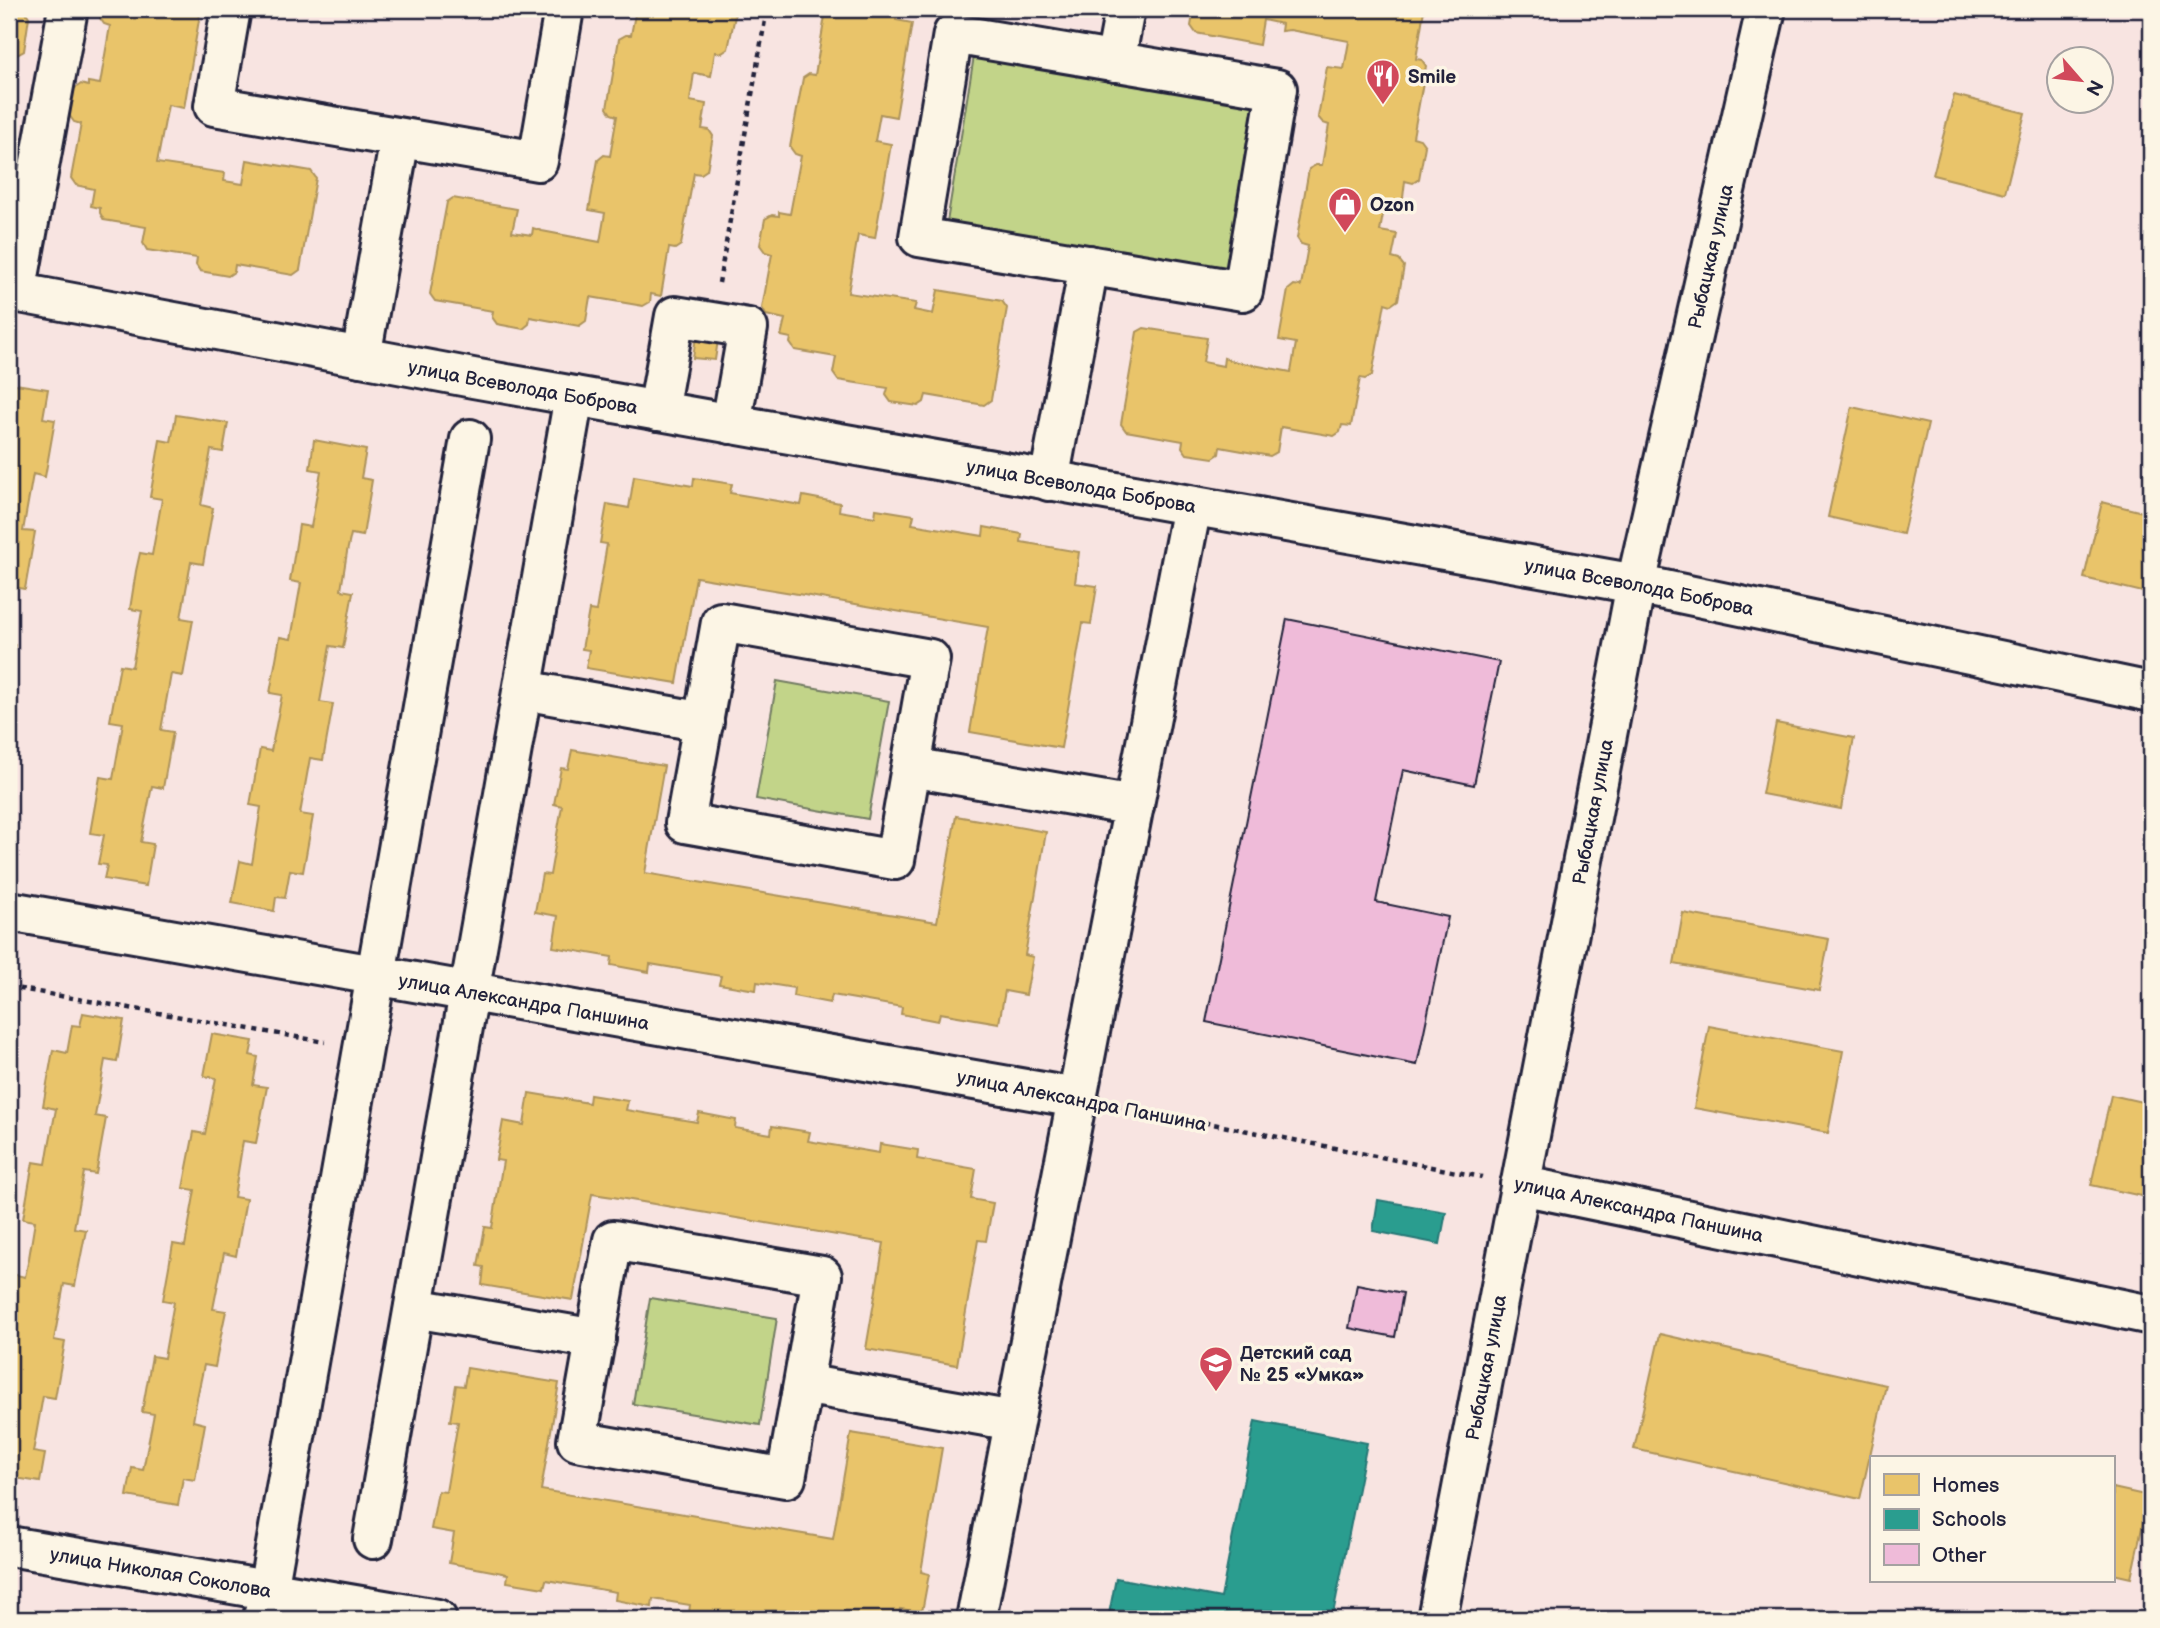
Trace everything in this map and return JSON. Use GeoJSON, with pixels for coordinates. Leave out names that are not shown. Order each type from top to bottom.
{"type":"FeatureCollection","features":[{"type":"Feature","properties":{"kind":"street"},"geometry":{"type":"LineString","coordinates":[[12,292],[68,9]]}},
{"type":"Feature","properties":{"kind":"street"},"geometry":{"type":"LineString","coordinates":[[230,9],[214,106],[538,161],[564,9]]}},
{"type":"Feature","properties":{"kind":"street"},"geometry":{"type":"LineString","coordinates":[[1115,62],[1125,9]]}},
{"type":"Feature","properties":{"kind":"street","name":"Рыбацкая улица"},"geometry":{"type":"LineString","coordinates":[[1437,1619],[1636,584],[1766,9]]}},
{"type":"Feature","properties":{"kind":"street"},"geometry":{"type":"LineString","coordinates":[[953,34],[1115,62],[1277,89],[1243,291],[919,237],[953,34]]}},
{"type":"Feature","properties":{"kind":"street"},"geometry":{"type":"LineString","coordinates":[[360,357],[400,138]]}},
{"type":"Feature","properties":{"kind":"street"},"geometry":{"type":"LineString","coordinates":[[1049,481],[1088,265]]}},
{"type":"Feature","properties":{"kind":"street","name":"улица Всеволода Боброва"},"geometry":{"type":"LineString","coordinates":[[12,292],[657,411],[1636,584],[2151,692]]}},
{"type":"Feature","properties":{"kind":"street"},"geometry":{"type":"LineString","coordinates":[[657,411],[675,316],[748,328],[731,424]]}},
{"type":"Feature","properties":{"kind":"street"},"geometry":{"type":"LineString","coordinates":[[373,1539],[574,396]]}},
{"type":"Feature","properties":{"kind":"street"},"geometry":{"type":"LineString","coordinates":[[265,1605],[470,439]]}},
{"type":"Feature","properties":{"kind":"street"},"geometry":{"type":"LineString","coordinates":[[975,1619],[1192,506]]}},
{"type":"Feature","properties":{"kind":"street"},"geometry":{"type":"LineString","coordinates":[[721,622],[930,659],[911,767],[895,860],[685,823],[721,622]]}},
{"type":"Feature","properties":{"kind":"street"},"geometry":{"type":"LineString","coordinates":[[523,690],[704,722]]}},
{"type":"Feature","properties":{"kind":"street"},"geometry":{"type":"LineString","coordinates":[[911,767],[1134,806]]}},
{"type":"Feature","properties":{"kind":"street","name":"улица Александра Паншина"},"geometry":{"type":"LineString","coordinates":[[9,911],[1077,1098]]}},
{"type":"Feature","properties":{"kind":"street","name":"улица Александра Паншина"},"geometry":{"type":"LineString","coordinates":[[1520,1185],[2151,1315]]}},
{"type":"Feature","properties":{"kind":"street"},"geometry":{"type":"LineString","coordinates":[[613,1240],[822,1276],[803,1384],[786,1478],[577,1441],[613,1240]]}},
{"type":"Feature","properties":{"kind":"street"},"geometry":{"type":"LineString","coordinates":[[414,1308],[596,1339]]}},
{"type":"Feature","properties":{"kind":"street"},"geometry":{"type":"LineString","coordinates":[[803,1384],[1014,1421]]}},
{"type":"Feature","properties":{"kind":"street","name":"улица Николая Соколова"},"geometry":{"type":"LineString","coordinates":[[9,1546],[265,1605],[437,1619]]}},
{"type":"Feature","properties":{"kind":"path"},"geometry":{"type":"LineString","coordinates":[[712,322],[767,9]]}},
{"type":"Feature","properties":{"kind":"path"},"geometry":{"type":"LineString","coordinates":[[9,987],[363,1049]]}},
{"type":"Feature","properties":{"kind":"path","name":"улица Александра Паншина"},"geometry":{"type":"LineString","coordinates":[[1077,1098],[1520,1185]]}},
{"type":"Feature","properties":{"kind":"green space"},"geometry":{"type":"Polygon","coordinates":[[[974,56],[1256,104],[1228,269],[947,222],[974,56]]]}},
{"type":"Feature","properties":{"kind":"green space"},"geometry":{"type":"Polygon","coordinates":[[[777,681],[889,701],[868,819],[756,799],[777,681]]]}},
{"type":"Feature","properties":{"kind":"green space"},"geometry":{"type":"Polygon","coordinates":[[[650,1298],[777,1318],[760,1425],[633,1404],[650,1298]]]}},
{"type":"Feature","properties":{"kind":"building: Homes"},"geometry":{"type":"Polygon","coordinates":[[[9,9],[25,11],[29,17],[24,51],[17,55],[11,54],[9,65],[9,9]]]}},
{"type":"Feature","properties":{"kind":"building: Homes"},"geometry":{"type":"Polygon","coordinates":[[[102,9],[184,9],[200,14],[184,108],[168,105],[157,163],[225,173],[224,181],[243,184],[247,160],[311,171],[316,178],[300,270],[293,275],[235,265],[234,272],[228,276],[200,271],[196,265],[197,258],[147,250],[143,243],[146,227],[104,220],[100,208],[91,206],[94,189],[76,185],[71,178],[81,124],[74,122],[69,115],[74,89],[81,84],[88,86],[88,82],[100,84],[110,26],[104,24],[100,18],[102,9]]]}},
{"type":"Feature","properties":{"kind":"building: Homes"},"geometry":{"type":"Polygon","coordinates":[[[636,9],[730,9],[735,16],[728,49],[722,53],[715,52],[711,76],[694,73],[690,101],[706,104],[702,129],[709,130],[713,136],[707,170],[701,174],[694,173],[681,245],[675,249],[669,248],[661,296],[651,294],[650,302],[643,306],[590,297],[586,321],[579,326],[530,317],[529,324],[523,329],[497,324],[492,317],[493,311],[435,301],[430,294],[447,202],[453,198],[517,209],[512,232],[532,235],[533,228],[600,242],[605,213],[589,210],[598,160],[604,155],[610,156],[617,116],[611,114],[607,108],[619,39],[631,35],[636,9]]]}},
{"type":"Feature","properties":{"kind":"building: Homes"},"geometry":{"type":"Polygon","coordinates":[[[807,9],[898,9],[896,20],[912,23],[896,117],[880,114],[875,141],[891,144],[875,238],[858,235],[848,293],[916,303],[914,310],[933,314],[938,290],[1002,301],[1007,308],[991,400],[984,405],[926,395],[924,402],[918,406],[891,402],[886,395],[888,388],[838,380],[833,373],[836,357],[795,350],[790,343],[791,338],[781,336],[785,319],[766,315],[762,308],[772,254],[765,252],[760,245],[765,219],[772,215],[779,216],[779,212],[790,214],[801,156],[795,154],[790,147],[803,78],[809,74],[815,75],[825,16],[814,14],[815,11],[807,9]]]}},
{"type":"Feature","properties":{"kind":"building: Homes"},"geometry":{"type":"Polygon","coordinates":[[[1194,9],[1424,10],[1416,59],[1422,60],[1426,66],[1413,137],[1420,139],[1425,146],[1419,179],[1413,183],[1405,181],[1402,206],[1385,203],[1380,231],[1397,234],[1392,258],[1399,260],[1404,266],[1398,300],[1391,305],[1385,303],[1372,375],[1365,379],[1360,378],[1351,426],[1342,425],[1340,432],[1334,436],[1281,427],[1277,452],[1270,456],[1220,447],[1219,454],[1213,458],[1187,454],[1182,447],[1183,441],[1126,431],[1121,424],[1137,332],[1144,328],[1207,338],[1203,362],[1223,366],[1224,358],[1291,372],[1296,343],[1279,340],[1288,290],[1294,285],[1301,286],[1308,246],[1301,244],[1297,238],[1309,169],[1322,165],[1329,125],[1318,117],[1327,67],[1344,69],[1349,41],[1290,30],[1281,31],[1282,24],[1263,20],[1259,45],[1196,33],[1191,26],[1194,9]]]}},
{"type":"Feature","properties":{"kind":"building: Homes"},"geometry":{"type":"Polygon","coordinates":[[[1954,95],[2025,113],[2005,193],[1933,175],[1954,95]]]}},
{"type":"Feature","properties":{"kind":"building: Homes"},"geometry":{"type":"Polygon","coordinates":[[[696,336],[718,340],[715,360],[693,358],[696,336]]]}},
{"type":"Feature","properties":{"kind":"building: Homes"},"geometry":{"type":"Polygon","coordinates":[[[9,383],[48,389],[43,418],[55,420],[45,477],[33,474],[23,531],[35,532],[25,589],[13,587],[9,609],[9,383]]]}},
{"type":"Feature","properties":{"kind":"building: Homes"},"geometry":{"type":"Polygon","coordinates":[[[1852,407],[1928,424],[1903,534],[1828,517],[1852,407]]]}},
{"type":"Feature","properties":{"kind":"building: Homes"},"geometry":{"type":"Polygon","coordinates":[[[176,415],[228,423],[223,452],[211,450],[201,505],[213,508],[203,564],[191,562],[181,618],[193,620],[183,676],[171,674],[161,730],[173,732],[163,788],[152,786],[141,842],[153,844],[146,886],[104,879],[107,865],[98,864],[104,835],[90,833],[100,777],[113,779],[123,723],[110,721],[120,665],[132,667],[142,611],[130,609],[140,553],[152,555],[162,499],[150,497],[160,440],[171,442],[176,415]]]}},
{"type":"Feature","properties":{"kind":"building: Homes"},"geometry":{"type":"Polygon","coordinates":[[[314,440],[366,450],[361,478],[372,480],[363,536],[351,534],[347,552],[341,590],[353,592],[343,648],[330,646],[320,702],[333,704],[323,760],[310,758],[300,814],[313,816],[303,872],[290,870],[285,898],[276,897],[274,911],[232,903],[240,861],[252,864],[261,807],[250,805],[260,749],[271,751],[282,695],[270,693],[280,637],[291,639],[301,583],[290,581],[299,525],[311,527],[321,471],[310,469],[314,440]]]}},
{"type":"Feature","properties":{"kind":"building: Homes"},"geometry":{"type":"Polygon","coordinates":[[[634,476],[693,486],[694,478],[732,484],[730,493],[801,505],[803,496],[840,503],[839,511],[875,517],[876,509],[914,515],[912,524],[983,536],[984,527],[1022,534],[1021,542],[1079,552],[1075,583],[1097,586],[1091,624],[1083,623],[1061,748],[970,732],[988,627],[798,594],[696,577],[677,683],[586,668],[589,650],[582,649],[589,610],[596,611],[607,544],[600,543],[607,504],[629,508],[634,476]]]}},
{"type":"Feature","properties":{"kind":"building: Homes"},"geometry":{"type":"Polygon","coordinates":[[[2102,502],[2151,514],[2151,594],[2084,578],[2102,502]]]}},
{"type":"Feature","properties":{"kind":"building: Homes"},"geometry":{"type":"Polygon","coordinates":[[[9,644],[15,645],[9,679],[9,644]]]}},
{"type":"Feature","properties":{"kind":"building: Homes"},"geometry":{"type":"Polygon","coordinates":[[[1776,723],[1854,738],[1841,809],[1762,794],[1776,723]]]}},
{"type":"Feature","properties":{"kind":"building: Homes"},"geometry":{"type":"Polygon","coordinates":[[[572,750],[664,766],[645,873],[937,922],[956,816],[1046,832],[1025,955],[1033,957],[1026,995],[1005,991],[999,1023],[940,1013],[938,1021],[901,1014],[902,1007],[832,995],[830,1003],[793,996],[794,988],[757,982],[756,990],[719,984],[721,976],[650,964],[649,972],[611,965],[612,957],[553,947],[558,916],[535,912],[542,874],[550,875],[562,806],[554,804],[561,768],[568,769],[572,750]]]}},
{"type":"Feature","properties":{"kind":"building: Homes"},"geometry":{"type":"Polygon","coordinates":[[[1683,913],[1829,939],[1819,990],[1674,964],[1683,913]]]}},
{"type":"Feature","properties":{"kind":"building: Homes"},"geometry":{"type":"Polygon","coordinates":[[[83,1013],[124,1020],[117,1062],[105,1060],[95,1116],[106,1118],[96,1174],[84,1172],[74,1228],[86,1230],[75,1286],[64,1284],[54,1340],[65,1342],[55,1398],[43,1396],[33,1452],[45,1454],[40,1482],[9,1477],[9,1360],[14,1333],[9,1332],[9,1296],[12,1274],[25,1277],[35,1221],[23,1219],[33,1162],[46,1164],[56,1109],[43,1106],[53,1050],[67,1053],[72,1025],[80,1026],[83,1013]]]}},
{"type":"Feature","properties":{"kind":"building: Homes"},"geometry":{"type":"Polygon","coordinates":[[[1709,1026],[1843,1051],[1828,1133],[1694,1108],[1709,1026]]]}},
{"type":"Feature","properties":{"kind":"building: Homes"},"geometry":{"type":"Polygon","coordinates":[[[212,1034],[253,1041],[250,1055],[258,1057],[253,1085],[267,1087],[256,1143],[243,1141],[234,1197],[246,1199],[236,1256],[224,1253],[213,1309],[226,1311],[215,1367],[204,1365],[196,1403],[193,1421],[205,1424],[195,1480],[183,1478],[178,1505],[127,1496],[132,1468],[143,1470],[154,1414],[142,1412],[152,1356],[164,1358],[174,1302],[163,1300],[173,1244],[185,1246],[195,1190],[183,1188],[194,1132],[205,1134],[216,1078],[204,1076],[212,1034]]]}},
{"type":"Feature","properties":{"kind":"building: Homes"},"geometry":{"type":"Polygon","coordinates":[[[529,1093],[589,1103],[590,1095],[628,1101],[626,1110],[697,1122],[699,1113],[736,1120],[735,1128],[771,1134],[772,1126],[810,1132],[808,1141],[879,1153],[880,1144],[918,1150],[917,1159],[976,1169],[971,1199],[993,1203],[986,1241],[978,1240],[957,1365],[866,1349],[884,1243],[613,1197],[592,1194],[573,1300],[482,1285],[484,1267],[478,1266],[485,1227],[492,1228],[503,1161],[496,1160],[503,1121],[524,1125],[529,1093]]]}},
{"type":"Feature","properties":{"kind":"building: Homes"},"geometry":{"type":"Polygon","coordinates":[[[2111,1095],[2151,1104],[2151,1198],[2091,1185],[2111,1095]]]}},
{"type":"Feature","properties":{"kind":"building: Homes"},"geometry":{"type":"Polygon","coordinates":[[[1660,1334],[1886,1385],[1860,1499],[1634,1449],[1660,1334]]]}},
{"type":"Feature","properties":{"kind":"building: Homes"},"geometry":{"type":"Polygon","coordinates":[[[467,1368],[559,1383],[541,1490],[833,1539],[851,1433],[942,1448],[921,1572],[929,1574],[922,1612],[900,1609],[899,1619],[774,1619],[728,1612],[725,1619],[689,1613],[690,1605],[653,1599],[652,1607],[615,1600],[616,1592],[546,1580],[544,1588],[507,1582],[508,1574],[449,1563],[454,1533],[431,1529],[438,1491],[446,1492],[458,1422],[450,1421],[456,1385],[464,1386],[467,1368]]]}},
{"type":"Feature","properties":{"kind":"building: Homes"},"geometry":{"type":"Polygon","coordinates":[[[2114,1488],[2149,1496],[2131,1578],[2114,1574],[2114,1488]]]}},
{"type":"Feature","properties":{"kind":"building: Homes"},"geometry":{"type":"Polygon","coordinates":[[[89,1616],[109,1619],[83,1619],[89,1616]]]}},
{"type":"Feature","properties":{"kind":"building: Schools"},"geometry":{"type":"Polygon","coordinates":[[[1378,1200],[1446,1212],[1440,1244],[1373,1231],[1378,1200]]]}},
{"type":"Feature","properties":{"kind":"building: Schools"},"geometry":{"type":"Polygon","coordinates":[[[1255,1421],[1367,1443],[1332,1619],[1108,1619],[1116,1578],[1221,1598],[1255,1421]]]}},
{"type":"Feature","properties":{"kind":"building: Other"},"geometry":{"type":"Polygon","coordinates":[[[1287,619],[1499,662],[1474,785],[1403,770],[1376,902],[1448,917],[1417,1065],[1206,1022],[1287,619]]]}},
{"type":"Feature","properties":{"kind":"building: Other"},"geometry":{"type":"Polygon","coordinates":[[[1357,1284],[1403,1293],[1395,1337],[1349,1328],[1357,1284]]]}},
{"type":"Feature","properties":{"kind":"place","name":"Smile"},"geometry":{"type":"Point","coordinates":[1383,106]}},
{"type":"Feature","properties":{"kind":"place","name":"Ozon"},"geometry":{"type":"Point","coordinates":[1345,234]}},
{"type":"Feature","properties":{"kind":"place","name":"Детский сад № 25 «Умка»"},"geometry":{"type":"Point","coordinates":[1216,1393]}}]}
